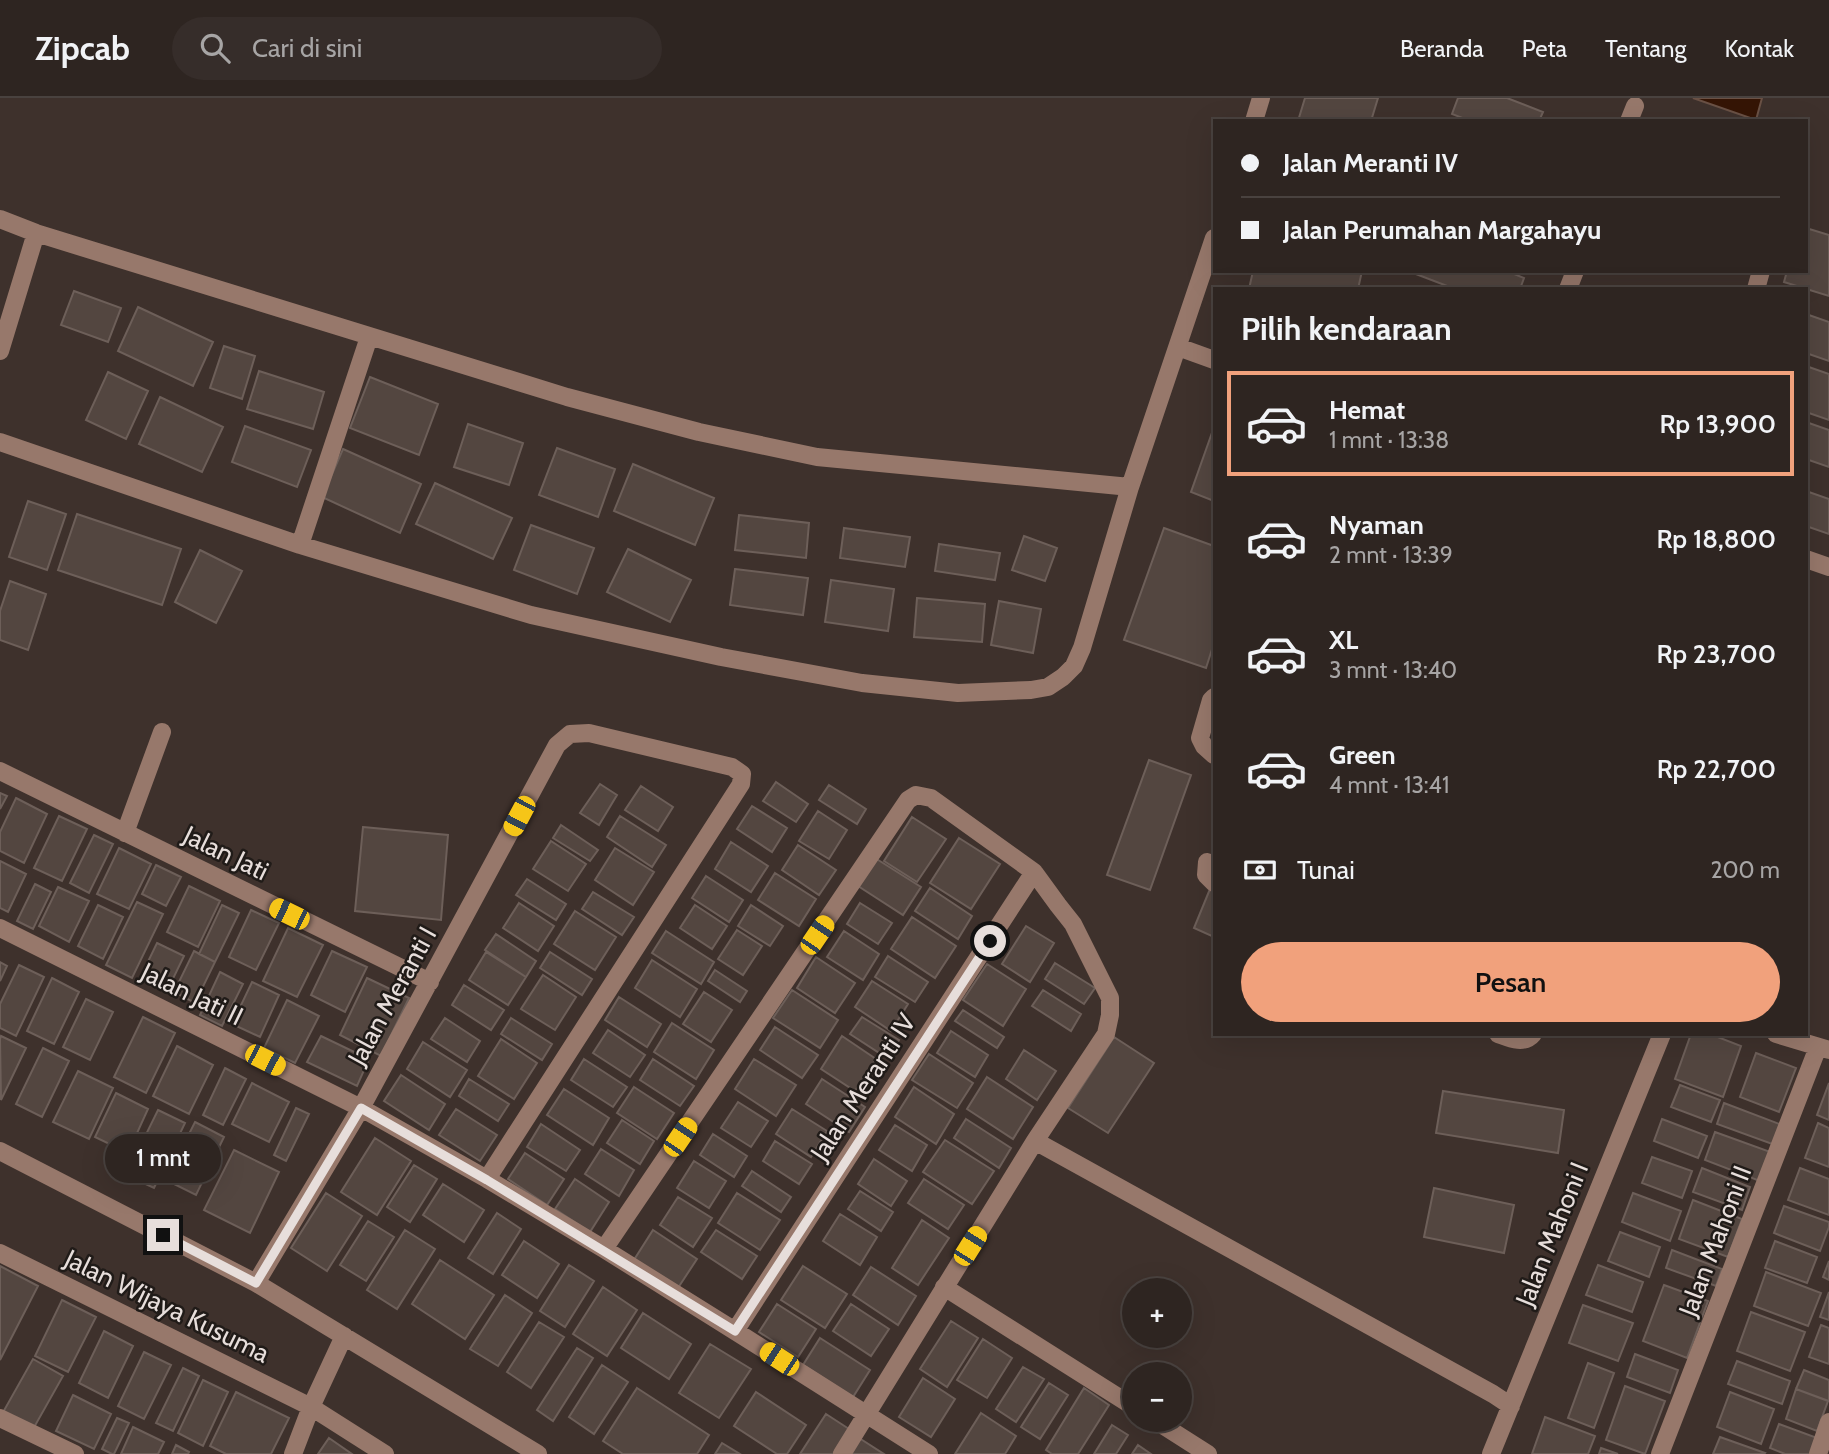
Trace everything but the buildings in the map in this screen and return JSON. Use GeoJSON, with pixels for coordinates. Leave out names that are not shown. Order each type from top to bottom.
{"type":"FeatureCollection","features":[{"type":"Feature","properties":{"kind":"street"},"geometry":{"type":"LineString","coordinates":[[1255,119],[1261,98]]}},
{"type":"Feature","properties":{"kind":"street"},"geometry":{"type":"LineString","coordinates":[[0,219],[36,233],[369,337],[567,397],[699,432],[817,457],[1130,488]]}},
{"type":"Feature","properties":{"kind":"street"},"geometry":{"type":"LineString","coordinates":[[0,351],[36,233]]}},
{"type":"Feature","properties":{"kind":"street"},"geometry":{"type":"LineString","coordinates":[[0,442],[300,545],[531,615],[722,657],[862,683],[958,694],[1031,690],[1048,687],[1063,677],[1074,666],[1082,648],[1130,488],[1213,241]]}},
{"type":"Feature","properties":{"kind":"street"},"geometry":{"type":"LineString","coordinates":[[300,545],[369,337]]}},
{"type":"Feature","properties":{"kind":"street"},"geometry":{"type":"LineString","coordinates":[[1178,347],[1213,360]]}},
{"type":"Feature","properties":{"kind":"street"},"geometry":{"type":"LineString","coordinates":[[1808,560],[1829,567]]}},
{"type":"Feature","properties":{"kind":"street"},"geometry":{"type":"LineString","coordinates":[[1213,698],[1200,738],[1213,754]]}},
{"type":"Feature","properties":{"kind":"street"},"geometry":{"type":"LineString","coordinates":[[125,833],[162,732]]}},
{"type":"Feature","properties":{"kind":"street","name":"Jalan Meranti I"},"geometry":{"type":"LineString","coordinates":[[256,1283],[361,1108],[557,745],[570,734],[589,733],[732,767],[742,774],[741,784],[487,1180]]}},
{"type":"Feature","properties":{"kind":"street","name":"Jalan Jati"},"geometry":{"type":"LineString","coordinates":[[0,771],[430,982]]}},
{"type":"Feature","properties":{"kind":"street"},"geometry":{"type":"LineString","coordinates":[[604,1250],[908,800],[916,795],[931,798],[1034,872],[1073,924],[1110,998],[1106,1034],[1035,1141],[842,1454]]}},
{"type":"Feature","properties":{"kind":"street"},"geometry":{"type":"LineString","coordinates":[[1207,862],[1206,875],[1213,882]]}},
{"type":"Feature","properties":{"kind":"street","name":"Jalan Meranti IV"},"geometry":{"type":"LineString","coordinates":[[735,1331],[1034,872]]}},
{"type":"Feature","properties":{"kind":"street","name":"Jalan Jati II"},"geometry":{"type":"LineString","coordinates":[[0,928],[361,1108],[604,1250],[929,1454]]}},
{"type":"Feature","properties":{"kind":"street"},"geometry":{"type":"LineString","coordinates":[[1505,1036],[1519,1040],[1532,1036]]}},
{"type":"Feature","properties":{"kind":"street","name":"Jalan Mahoni I"},"geometry":{"type":"LineString","coordinates":[[1491,1454],[1661,1036]]}},
{"type":"Feature","properties":{"kind":"street"},"geometry":{"type":"LineString","coordinates":[[1782,1036],[1824,1049]]}},
{"type":"Feature","properties":{"kind":"street","name":"Jalan Mahoni II"},"geometry":{"type":"LineString","coordinates":[[1660,1454],[1824,1049]]}},
{"type":"Feature","properties":{"kind":"street"},"geometry":{"type":"LineString","coordinates":[[1035,1141],[1511,1406]]}},
{"type":"Feature","properties":{"kind":"street"},"geometry":{"type":"LineString","coordinates":[[0,1151],[256,1283],[538,1454]]}},
{"type":"Feature","properties":{"kind":"street","name":"Jalan Wijaya Kusuma"},"geometry":{"type":"LineString","coordinates":[[0,1253],[311,1406],[386,1454]]}},
{"type":"Feature","properties":{"kind":"street"},"geometry":{"type":"LineString","coordinates":[[944,1287],[1122,1399]]}},
{"type":"Feature","properties":{"kind":"street"},"geometry":{"type":"LineString","coordinates":[[293,1454],[311,1406],[344,1336]]}},
{"type":"Feature","properties":{"kind":"street"},"geometry":{"type":"LineString","coordinates":[[0,1418],[75,1454]]}},
{"type":"Feature","properties":{"kind":"street"},"geometry":{"type":"LineString","coordinates":[[1818,1454],[1829,1422]]}},
{"type":"Feature","properties":{"kind":"street"},"geometry":{"type":"LineString","coordinates":[[1173,1432],[1208,1454]]}},
{"type":"Feature","properties":{"kind":"shaded area"},"geometry":{"type":"Polygon","coordinates":[[[1693,98],[1762,98],[1756,119],[1693,98]]]}},
{"type":"Feature","properties":{"kind":"route"},"geometry":{"type":"LineString","coordinates":[[163,1235],[256,1283],[361,1108],[487,1180],[735,1331],[990,941]]}}]}
